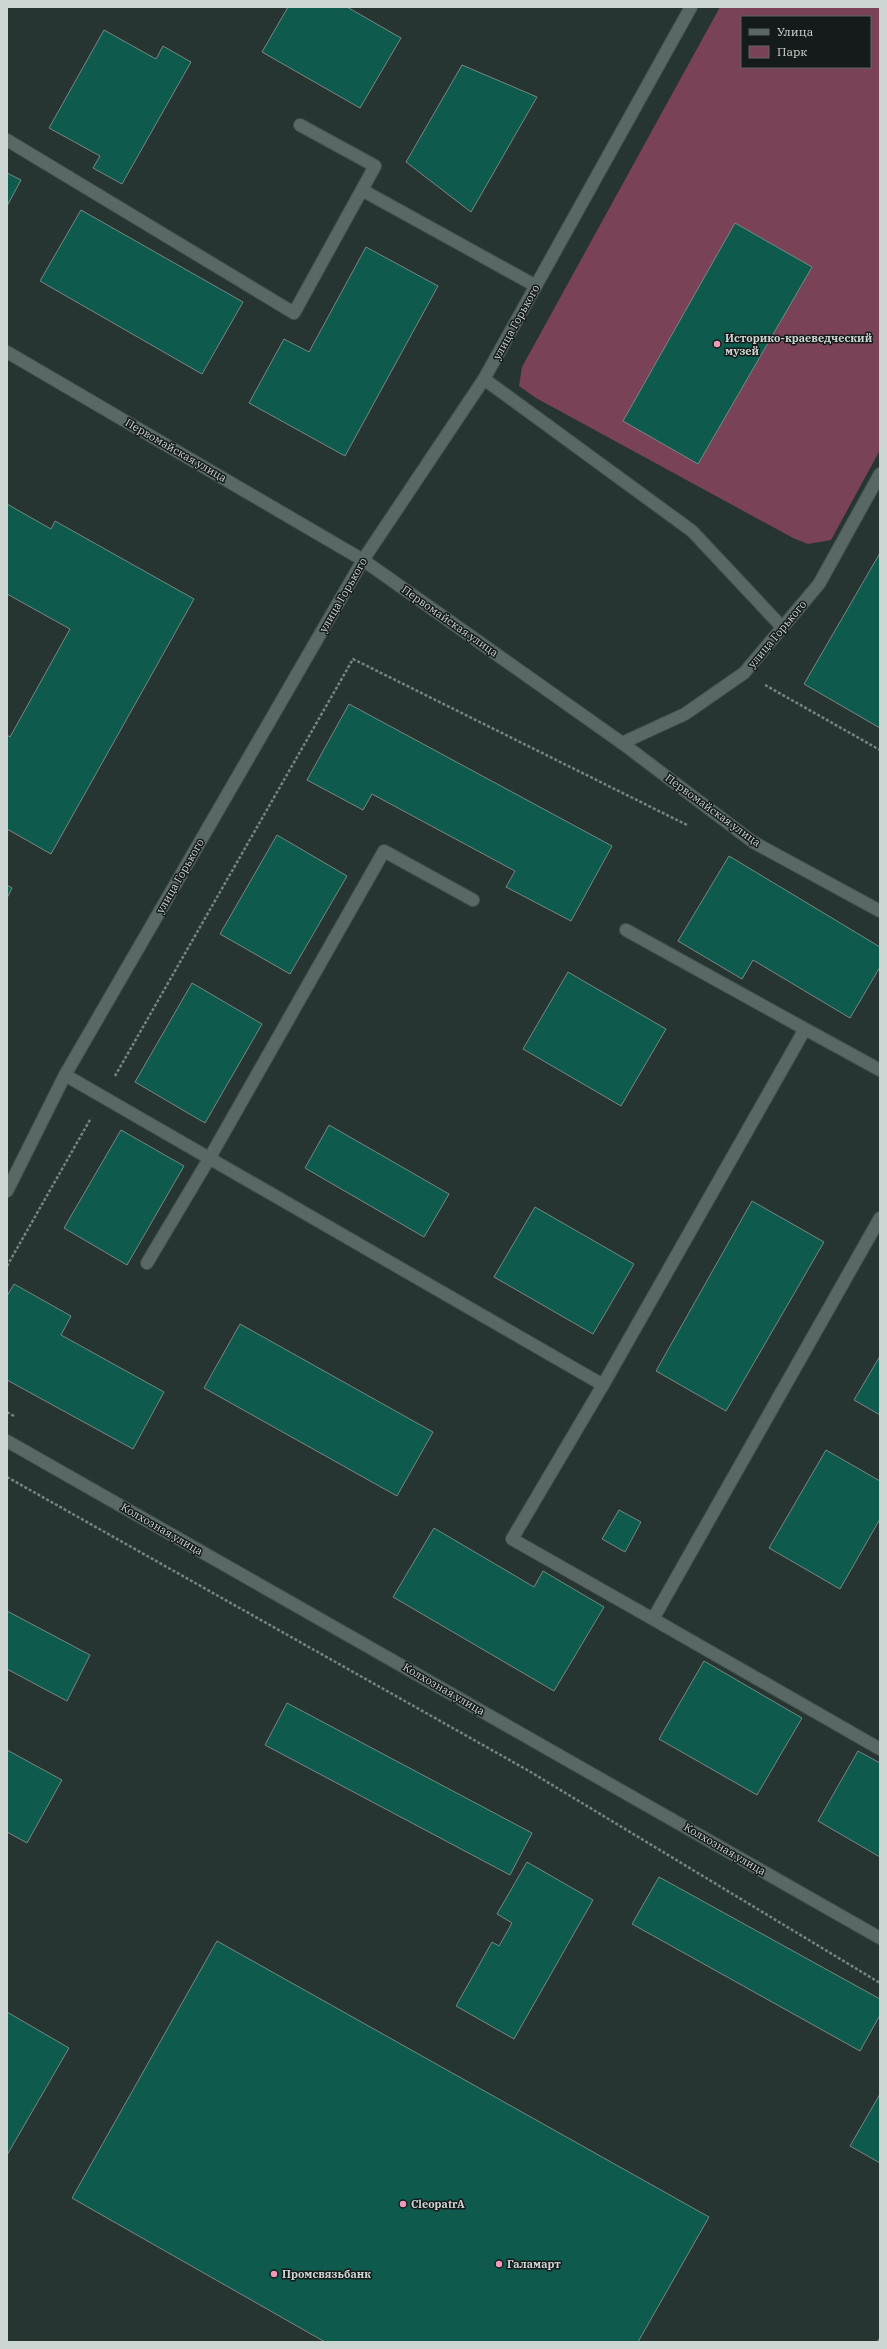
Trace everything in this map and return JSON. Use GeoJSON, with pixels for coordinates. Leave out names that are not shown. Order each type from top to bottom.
{"type":"FeatureCollection","features":[{"type":"Feature","properties":{"kind":"street","name":"улица Горького"},"geometry":{"type":"LineString","coordinates":[[7,1191],[65,1075],[363,560],[484,379],[691,7]]}},
{"type":"Feature","properties":{"kind":"street"},"geometry":{"type":"LineString","coordinates":[[7,140],[294,313],[376,166],[300,125]]}},
{"type":"Feature","properties":{"kind":"street"},"geometry":{"type":"LineString","coordinates":[[362,190],[536,286]]}},
{"type":"Feature","properties":{"kind":"street","name":"Первомайская улица"},"geometry":{"type":"LineString","coordinates":[[7,352],[363,560],[622,743],[754,842],[880,911]]}},
{"type":"Feature","properties":{"kind":"street"},"geometry":{"type":"LineString","coordinates":[[484,379],[692,531],[782,627]]}},
{"type":"Feature","properties":{"kind":"street","name":"улица Горького"},"geometry":{"type":"LineString","coordinates":[[622,743],[685,714],[744,673],[819,584],[880,476]]}},
{"type":"Feature","properties":{"kind":"street"},"geometry":{"type":"LineString","coordinates":[[147,1263],[209,1159],[384,850],[473,900]]}},
{"type":"Feature","properties":{"kind":"street"},"geometry":{"type":"LineString","coordinates":[[626,930],[880,1070]]}},
{"type":"Feature","properties":{"kind":"street"},"geometry":{"type":"LineString","coordinates":[[805,1029],[603,1385],[512,1539],[880,1749]]}},
{"type":"Feature","properties":{"kind":"street"},"geometry":{"type":"LineString","coordinates":[[65,1075],[603,1385]]}},
{"type":"Feature","properties":{"kind":"street"},"geometry":{"type":"LineString","coordinates":[[653,1619],[880,1218]]}},
{"type":"Feature","properties":{"kind":"street","name":"Колхозная улица"},"geometry":{"type":"LineString","coordinates":[[7,1441],[880,1938]]}},
{"type":"Feature","properties":{"kind":"path"},"geometry":{"type":"LineString","coordinates":[[744,673],[880,750]]}},
{"type":"Feature","properties":{"kind":"path"},"geometry":{"type":"LineString","coordinates":[[7,1477],[530,1770],[880,1983]]}},
{"type":"Feature","properties":{"kind":"green space"},"geometry":{"type":"Polygon","coordinates":[[[720,7],[880,7],[880,450],[831,540],[808,544],[793,538],[536,398],[519,386],[522,367],[720,7]]]}},
{"type":"Feature","properties":{"kind":"building"},"geometry":{"type":"Polygon","coordinates":[[[288,7],[347,7],[401,38],[360,108],[262,52],[288,7]]]}},
{"type":"Feature","properties":{"kind":"building"},"geometry":{"type":"Polygon","coordinates":[[[104,30],[156,59],[163,46],[191,62],[122,184],[93,168],[100,156],[49,128],[104,30]]]}},
{"type":"Feature","properties":{"kind":"building"},"geometry":{"type":"Polygon","coordinates":[[[462,65],[537,97],[471,212],[406,162],[462,65]]]}},
{"type":"Feature","properties":{"kind":"building"},"geometry":{"type":"Polygon","coordinates":[[[7,173],[21,180],[7,206],[7,173]]]}},
{"type":"Feature","properties":{"kind":"building"},"geometry":{"type":"Polygon","coordinates":[[[81,210],[243,302],[202,374],[40,281],[81,210]]]}},
{"type":"Feature","properties":{"kind":"building","name":"Историко-краеведческий музей"},"geometry":{"type":"Polygon","coordinates":[[[735,223],[812,267],[698,464],[623,421],[735,223]]]}},
{"type":"Feature","properties":{"kind":"building"},"geometry":{"type":"Polygon","coordinates":[[[366,247],[438,286],[345,456],[249,403],[284,339],[309,352],[366,247]]]}},
{"type":"Feature","properties":{"kind":"building"},"geometry":{"type":"Polygon","coordinates":[[[7,504],[51,529],[55,521],[194,599],[51,854],[7,829],[7,735],[10,737],[70,629],[7,594],[7,504]]]}},
{"type":"Feature","properties":{"kind":"building"},"geometry":{"type":"Polygon","coordinates":[[[880,553],[880,728],[804,684],[880,553]]]}},
{"type":"Feature","properties":{"kind":"building"},"geometry":{"type":"Polygon","coordinates":[[[349,704],[612,846],[571,921],[506,887],[515,871],[372,794],[363,810],[307,780],[349,704]]]}},
{"type":"Feature","properties":{"kind":"building"},"geometry":{"type":"Polygon","coordinates":[[[277,835],[347,876],[290,974],[220,934],[277,835]]]}},
{"type":"Feature","properties":{"kind":"building"},"geometry":{"type":"Polygon","coordinates":[[[729,856],[880,947],[880,967],[850,1018],[753,960],[742,979],[678,941],[729,856]]]}},
{"type":"Feature","properties":{"kind":"building"},"geometry":{"type":"Polygon","coordinates":[[[7,885],[12,888],[7,898],[7,885]]]}},
{"type":"Feature","properties":{"kind":"building"},"geometry":{"type":"Polygon","coordinates":[[[568,972],[666,1029],[621,1106],[523,1049],[568,972]]]}},
{"type":"Feature","properties":{"kind":"building"},"geometry":{"type":"Polygon","coordinates":[[[192,983],[262,1024],[205,1123],[135,1082],[192,983]]]}},
{"type":"Feature","properties":{"kind":"building"},"geometry":{"type":"Polygon","coordinates":[[[329,1125],[449,1194],[424,1237],[305,1168],[329,1125]]]}},
{"type":"Feature","properties":{"kind":"building"},"geometry":{"type":"Polygon","coordinates":[[[121,1130],[184,1166],[127,1265],[64,1228],[121,1130]]]}},
{"type":"Feature","properties":{"kind":"building"},"geometry":{"type":"Polygon","coordinates":[[[752,1201],[824,1242],[726,1411],[656,1371],[752,1201]]]}},
{"type":"Feature","properties":{"kind":"building"},"geometry":{"type":"Polygon","coordinates":[[[535,1207],[634,1264],[593,1334],[494,1277],[535,1207]]]}},
{"type":"Feature","properties":{"kind":"building"},"geometry":{"type":"Polygon","coordinates":[[[14,1284],[71,1316],[61,1335],[164,1392],[133,1449],[7,1380],[7,1296],[14,1284]]]}},
{"type":"Feature","properties":{"kind":"building"},"geometry":{"type":"Polygon","coordinates":[[[240,1324],[433,1432],[397,1496],[204,1388],[240,1324]]]}},
{"type":"Feature","properties":{"kind":"building"},"geometry":{"type":"Polygon","coordinates":[[[880,1356],[880,1415],[854,1400],[880,1356]]]}},
{"type":"Feature","properties":{"kind":"building"},"geometry":{"type":"Polygon","coordinates":[[[826,1450],[880,1481],[880,1519],[840,1589],[769,1548],[826,1450]]]}},
{"type":"Feature","properties":{"kind":"building"},"geometry":{"type":"Polygon","coordinates":[[[619,1510],[641,1522],[625,1552],[602,1539],[619,1510]]]}},
{"type":"Feature","properties":{"kind":"building"},"geometry":{"type":"Polygon","coordinates":[[[434,1528],[534,1587],[543,1571],[604,1607],[554,1691],[393,1597],[434,1528]]]}},
{"type":"Feature","properties":{"kind":"building"},"geometry":{"type":"Polygon","coordinates":[[[7,1611],[90,1655],[67,1701],[7,1669],[7,1611]]]}},
{"type":"Feature","properties":{"kind":"building"},"geometry":{"type":"Polygon","coordinates":[[[704,1661],[802,1718],[757,1795],[659,1739],[704,1661]]]}},
{"type":"Feature","properties":{"kind":"building"},"geometry":{"type":"Polygon","coordinates":[[[287,1703],[532,1833],[510,1875],[265,1745],[287,1703]]]}},
{"type":"Feature","properties":{"kind":"building"},"geometry":{"type":"Polygon","coordinates":[[[7,1750],[62,1780],[27,1843],[7,1832],[7,1750]]]}},
{"type":"Feature","properties":{"kind":"building"},"geometry":{"type":"Polygon","coordinates":[[[858,1751],[880,1763],[880,1857],[818,1821],[858,1751]]]}},
{"type":"Feature","properties":{"kind":"building"},"geometry":{"type":"Polygon","coordinates":[[[527,1862],[593,1900],[514,2039],[456,2006],[492,1942],[499,1946],[512,1923],[497,1914],[527,1862]]]}},
{"type":"Feature","properties":{"kind":"building"},"geometry":{"type":"Polygon","coordinates":[[[659,1877],[880,1999],[880,2015],[860,2051],[632,1924],[659,1877]]]}},
{"type":"Feature","properties":{"kind":"building"},"geometry":{"type":"Polygon","coordinates":[[[217,1941],[709,2217],[638,2342],[325,2342],[72,2198],[217,1941]]]}},
{"type":"Feature","properties":{"kind":"building"},"geometry":{"type":"Polygon","coordinates":[[[7,2012],[69,2048],[7,2155],[7,2012]]]}},
{"type":"Feature","properties":{"kind":"building"},"geometry":{"type":"Polygon","coordinates":[[[880,2094],[880,2163],[850,2146],[880,2094]]]}},
{"type":"Feature","properties":{"kind":"place","name":"Историко-краеведческий музей"},"geometry":{"type":"Point","coordinates":[717,344]}},
{"type":"Feature","properties":{"kind":"place","name":"CleopatrA"},"geometry":{"type":"Point","coordinates":[403,2204]}},
{"type":"Feature","properties":{"kind":"place","name":"Галамарт"},"geometry":{"type":"Point","coordinates":[499,2264]}},
{"type":"Feature","properties":{"kind":"place","name":"Промсвязьбанк"},"geometry":{"type":"Point","coordinates":[274,2274]}}]}
